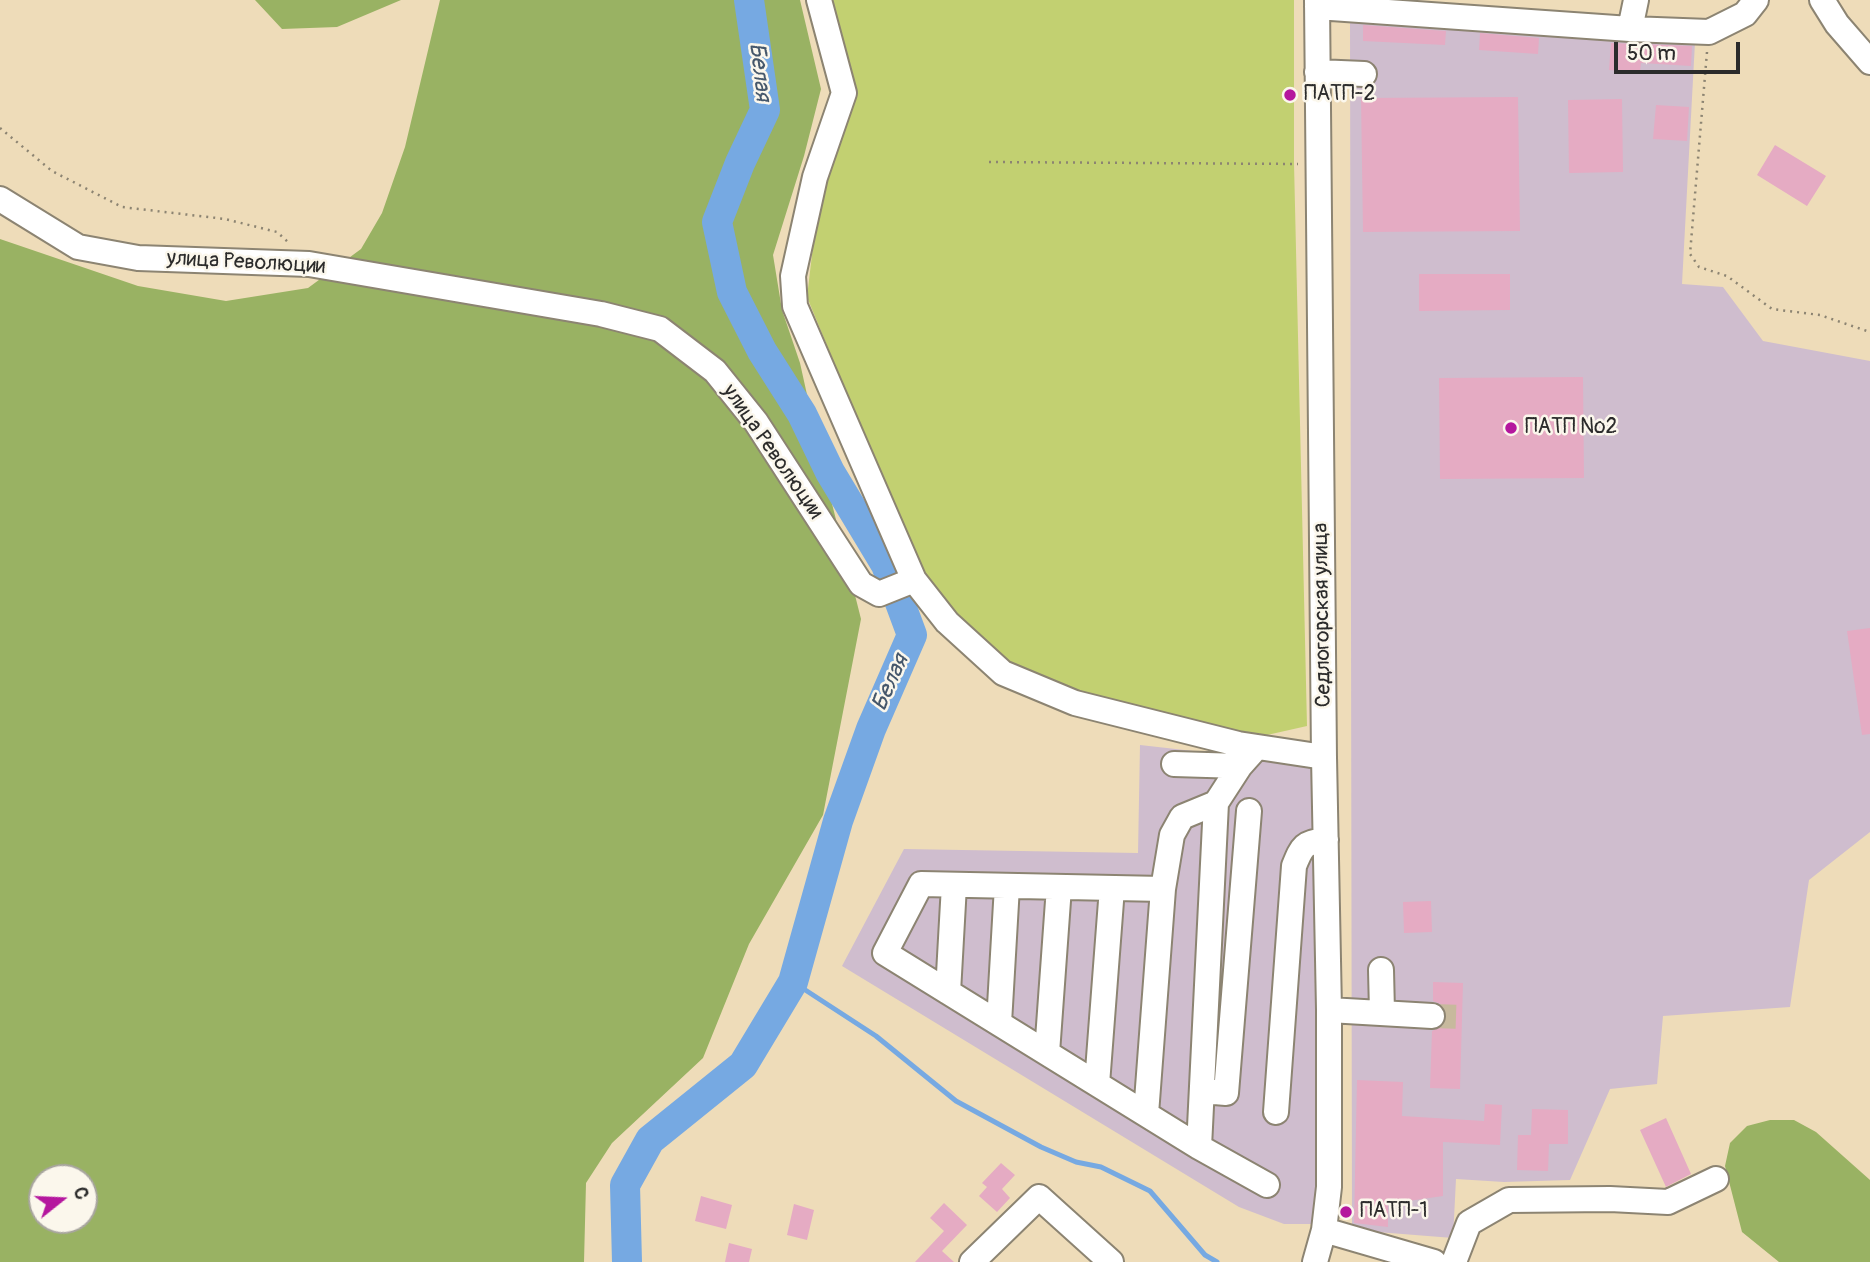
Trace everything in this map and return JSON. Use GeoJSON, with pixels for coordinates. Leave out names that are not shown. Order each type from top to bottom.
{"type":"FeatureCollection","features":[{"type":"Feature","properties":{"kind":"street"},"geometry":{"type":"LineString","coordinates":[[819,0],[844,93],[815,177],[793,276],[795,306],[914,580],[947,622],[1003,673],[1075,703],[1238,744],[1324,757]]}},
{"type":"Feature","properties":{"kind":"street"},"geometry":{"type":"LineString","coordinates":[[1630,29],[1636,0]]}},
{"type":"Feature","properties":{"kind":"street"},"geometry":{"type":"LineString","coordinates":[[1317,3],[1630,29],[1709,32],[1745,15],[1756,0]]}},
{"type":"Feature","properties":{"kind":"street"},"geometry":{"type":"LineString","coordinates":[[1822,0],[1837,24],[1870,62]]}},
{"type":"Feature","properties":{"kind":"street","name":"Седлогорская улица"},"geometry":{"type":"LineString","coordinates":[[1315,1262],[1324,1230],[1329,1187],[1317,3]]}},
{"type":"Feature","properties":{"kind":"street"},"geometry":{"type":"LineString","coordinates":[[1317,72],[1364,74]]}},
{"type":"Feature","properties":{"kind":"street","name":"улица Революции"},"geometry":{"type":"LineString","coordinates":[[0,199],[78,247],[138,258],[309,264],[601,314],[660,329],[715,371],[756,422],[861,584],[879,594],[914,580]]}},
{"type":"Feature","properties":{"kind":"street"},"geometry":{"type":"LineString","coordinates":[[1199,1147],[1216,803],[1256,747]]}},
{"type":"Feature","properties":{"kind":"street"},"geometry":{"type":"LineString","coordinates":[[1174,764],[1240,766]]}},
{"type":"Feature","properties":{"kind":"street"},"geometry":{"type":"LineString","coordinates":[[1146,1114],[1163,889],[1172,835],[1182,817],[1216,803]]}},
{"type":"Feature","properties":{"kind":"street"},"geometry":{"type":"LineString","coordinates":[[1202,1091],[1226,1093],[1250,811]]}},
{"type":"Feature","properties":{"kind":"street"},"geometry":{"type":"LineString","coordinates":[[1276,1112],[1294,866],[1301,849],[1311,841],[1325,840]]}},
{"type":"Feature","properties":{"kind":"street"},"geometry":{"type":"LineString","coordinates":[[1163,889],[920,884],[885,953],[1199,1147],[1267,1185]]}},
{"type":"Feature","properties":{"kind":"street"},"geometry":{"type":"LineString","coordinates":[[948,992],[954,885]]}},
{"type":"Feature","properties":{"kind":"street"},"geometry":{"type":"LineString","coordinates":[[999,1023],[1007,886]]}},
{"type":"Feature","properties":{"kind":"street"},"geometry":{"type":"LineString","coordinates":[[1048,1053],[1059,887]]}},
{"type":"Feature","properties":{"kind":"street"},"geometry":{"type":"LineString","coordinates":[[1097,1084],[1112,888]]}},
{"type":"Feature","properties":{"kind":"street"},"geometry":{"type":"LineString","coordinates":[[1381,970],[1381,1013]]}},
{"type":"Feature","properties":{"kind":"street"},"geometry":{"type":"LineString","coordinates":[[1207,985],[1235,987]]}},
{"type":"Feature","properties":{"kind":"street"},"geometry":{"type":"LineString","coordinates":[[1329,1010],[1432,1016]]}},
{"type":"Feature","properties":{"kind":"street"},"geometry":{"type":"LineString","coordinates":[[1454,1262],[1469,1223],[1509,1200],[1668,1202],[1716,1179]]}},
{"type":"Feature","properties":{"kind":"street"},"geometry":{"type":"LineString","coordinates":[[972,1262],[1039,1197],[1111,1262]]}},
{"type":"Feature","properties":{"kind":"street"},"geometry":{"type":"LineString","coordinates":[[1324,1230],[1434,1262]]}},
{"type":"Feature","properties":{"kind":"path"},"geometry":{"type":"LineString","coordinates":[[1709,32],[1690,254],[1699,267],[1727,276],[1772,309],[1820,315],[1870,332]]}},
{"type":"Feature","properties":{"kind":"path"},"geometry":{"type":"LineString","coordinates":[[0,128],[52,171],[122,208],[225,219],[277,232],[309,264]]}},
{"type":"Feature","properties":{"kind":"path"},"geometry":{"type":"LineString","coordinates":[[989,162],[1298,164]]}},
{"type":"Feature","properties":{"kind":"shaded area"},"geometry":{"type":"Polygon","coordinates":[[[1350,18],[1695,42],[1682,284],[1723,287],[1763,341],[1870,361],[1870,832],[1809,880],[1790,1007],[1663,1016],[1657,1084],[1610,1089],[1570,1180],[1504,1182],[1456,1179],[1453,1238],[1352,1230],[1350,18]]]}},
{"type":"Feature","properties":{"kind":"shaded area"},"geometry":{"type":"Polygon","coordinates":[[[1140,745],[1313,768],[1317,1224],[1284,1224],[1239,1207],[842,966],[904,849],[1138,853],[1140,745]]]}},
{"type":"Feature","properties":{"kind":"green space"},"geometry":{"type":"Polygon","coordinates":[[[255,0],[401,0],[337,27],[282,29],[255,0]]]}},
{"type":"Feature","properties":{"kind":"green space"},"geometry":{"type":"Polygon","coordinates":[[[440,0],[800,0],[821,89],[804,156],[773,255],[782,310],[800,363],[861,619],[823,815],[749,944],[703,1058],[612,1143],[586,1183],[584,1262],[0,1262],[0,239],[138,286],[226,301],[308,288],[361,249],[382,213],[405,147],[440,0]]]}},
{"type":"Feature","properties":{"kind":"green space"},"geometry":{"type":"Polygon","coordinates":[[[825,0],[1294,0],[1294,163],[1307,726],[1267,735],[1227,729],[1071,689],[1011,666],[934,593],[906,541],[807,297],[816,221],[833,144],[852,90],[825,0]]]}},
{"type":"Feature","properties":{"kind":"green space"},"geometry":{"type":"Polygon","coordinates":[[[1770,1120],[1794,1120],[1816,1132],[1870,1180],[1870,1262],[1779,1262],[1742,1232],[1725,1166],[1730,1143],[1747,1126],[1770,1120]]]}},
{"type":"Feature","properties":{"kind":"building"},"geometry":{"type":"Polygon","coordinates":[[[1363,25],[1446,31],[1445,45],[1363,41],[1363,25]]]}},
{"type":"Feature","properties":{"kind":"building"},"geometry":{"type":"Polygon","coordinates":[[[1480,33],[1539,38],[1538,54],[1479,50],[1480,33]]]}},
{"type":"Feature","properties":{"kind":"building"},"geometry":{"type":"Polygon","coordinates":[[[1611,43],[1692,46],[1691,66],[1641,63],[1640,72],[1609,70],[1611,43]]]}},
{"type":"Feature","properties":{"kind":"building"},"geometry":{"type":"Polygon","coordinates":[[[1518,97],[1520,231],[1363,232],[1361,98],[1518,97]]]}},
{"type":"Feature","properties":{"kind":"building"},"geometry":{"type":"Polygon","coordinates":[[[1622,99],[1623,172],[1569,173],[1568,100],[1622,99]]]}},
{"type":"Feature","properties":{"kind":"building"},"geometry":{"type":"Polygon","coordinates":[[[1656,105],[1689,107],[1687,141],[1653,139],[1656,105]]]}},
{"type":"Feature","properties":{"kind":"building"},"geometry":{"type":"Polygon","coordinates":[[[1775,145],[1826,176],[1807,206],[1757,175],[1775,145]]]}},
{"type":"Feature","properties":{"kind":"building"},"geometry":{"type":"Polygon","coordinates":[[[1419,274],[1510,274],[1510,310],[1419,311],[1419,274]]]}},
{"type":"Feature","properties":{"kind":"building","name":"ПАТП №2"},"geometry":{"type":"Polygon","coordinates":[[[1583,377],[1584,478],[1440,479],[1439,378],[1583,377]]]}},
{"type":"Feature","properties":{"kind":"building"},"geometry":{"type":"Polygon","coordinates":[[[1870,628],[1870,734],[1862,735],[1847,631],[1870,628]]]}},
{"type":"Feature","properties":{"kind":"building"},"geometry":{"type":"Polygon","coordinates":[[[1431,901],[1432,932],[1404,933],[1403,902],[1431,901]]]}},
{"type":"Feature","properties":{"kind":"building"},"geometry":{"type":"Polygon","coordinates":[[[1433,982],[1463,983],[1460,1089],[1430,1088],[1432,1031],[1444,1025],[1447,1016],[1441,1004],[1433,1001],[1433,982]]]}},
{"type":"Feature","properties":{"kind":"building"},"geometry":{"type":"Polygon","coordinates":[[[1357,1080],[1403,1082],[1402,1116],[1484,1121],[1485,1104],[1502,1105],[1500,1145],[1443,1142],[1443,1196],[1388,1204],[1388,1227],[1354,1223],[1357,1080]]]}},
{"type":"Feature","properties":{"kind":"building"},"geometry":{"type":"Polygon","coordinates":[[[1532,1109],[1568,1110],[1568,1144],[1549,1144],[1548,1171],[1517,1170],[1518,1135],[1531,1135],[1532,1109]]]}},
{"type":"Feature","properties":{"kind":"building"},"geometry":{"type":"Polygon","coordinates":[[[1666,1118],[1691,1174],[1666,1187],[1640,1130],[1666,1118]]]}},
{"type":"Feature","properties":{"kind":"building"},"geometry":{"type":"Polygon","coordinates":[[[1001,1163],[1015,1175],[1002,1189],[1010,1198],[997,1212],[979,1196],[987,1187],[982,1183],[1001,1163]]]}},
{"type":"Feature","properties":{"kind":"building"},"geometry":{"type":"Polygon","coordinates":[[[701,1196],[732,1205],[726,1229],[695,1221],[701,1196]]]}},
{"type":"Feature","properties":{"kind":"building"},"geometry":{"type":"Polygon","coordinates":[[[944,1203],[967,1225],[942,1251],[954,1262],[915,1262],[944,1231],[930,1218],[944,1203]]]}},
{"type":"Feature","properties":{"kind":"building"},"geometry":{"type":"Polygon","coordinates":[[[794,1204],[814,1210],[807,1240],[787,1235],[794,1204]]]}},
{"type":"Feature","properties":{"kind":"building"},"geometry":{"type":"Polygon","coordinates":[[[729,1243],[752,1249],[749,1262],[725,1262],[729,1243]]]}},
{"type":"Feature","properties":{"kind":"waterway","name":"Белая"},"geometry":{"type":"LineString","coordinates":[[627,1262],[625,1185],[650,1140],[743,1065],[793,982],[838,821],[871,729],[912,635],[886,565],[830,472],[802,414],[762,351],[732,292],[717,222],[740,163],[765,110],[749,0]]}},
{"type":"Feature","properties":{"kind":"waterway"},"geometry":{"type":"LineString","coordinates":[[793,982],[876,1036],[956,1101],[1041,1147],[1076,1162],[1101,1167],[1150,1191],[1205,1255],[1217,1262]]}},
{"type":"Feature","properties":{"kind":"tunnel"},"geometry":{"type":"LineString","coordinates":[[1432,1016],[1462,1017]]}},
{"type":"Feature","properties":{"kind":"place","name":"ПАТП-2"},"geometry":{"type":"Point","coordinates":[1290,95]}},
{"type":"Feature","properties":{"kind":"place","name":"ПАТП №2"},"geometry":{"type":"Point","coordinates":[1511,428]}},
{"type":"Feature","properties":{"kind":"place","name":"ПАТП-1"},"geometry":{"type":"Point","coordinates":[1346,1212]}}]}
